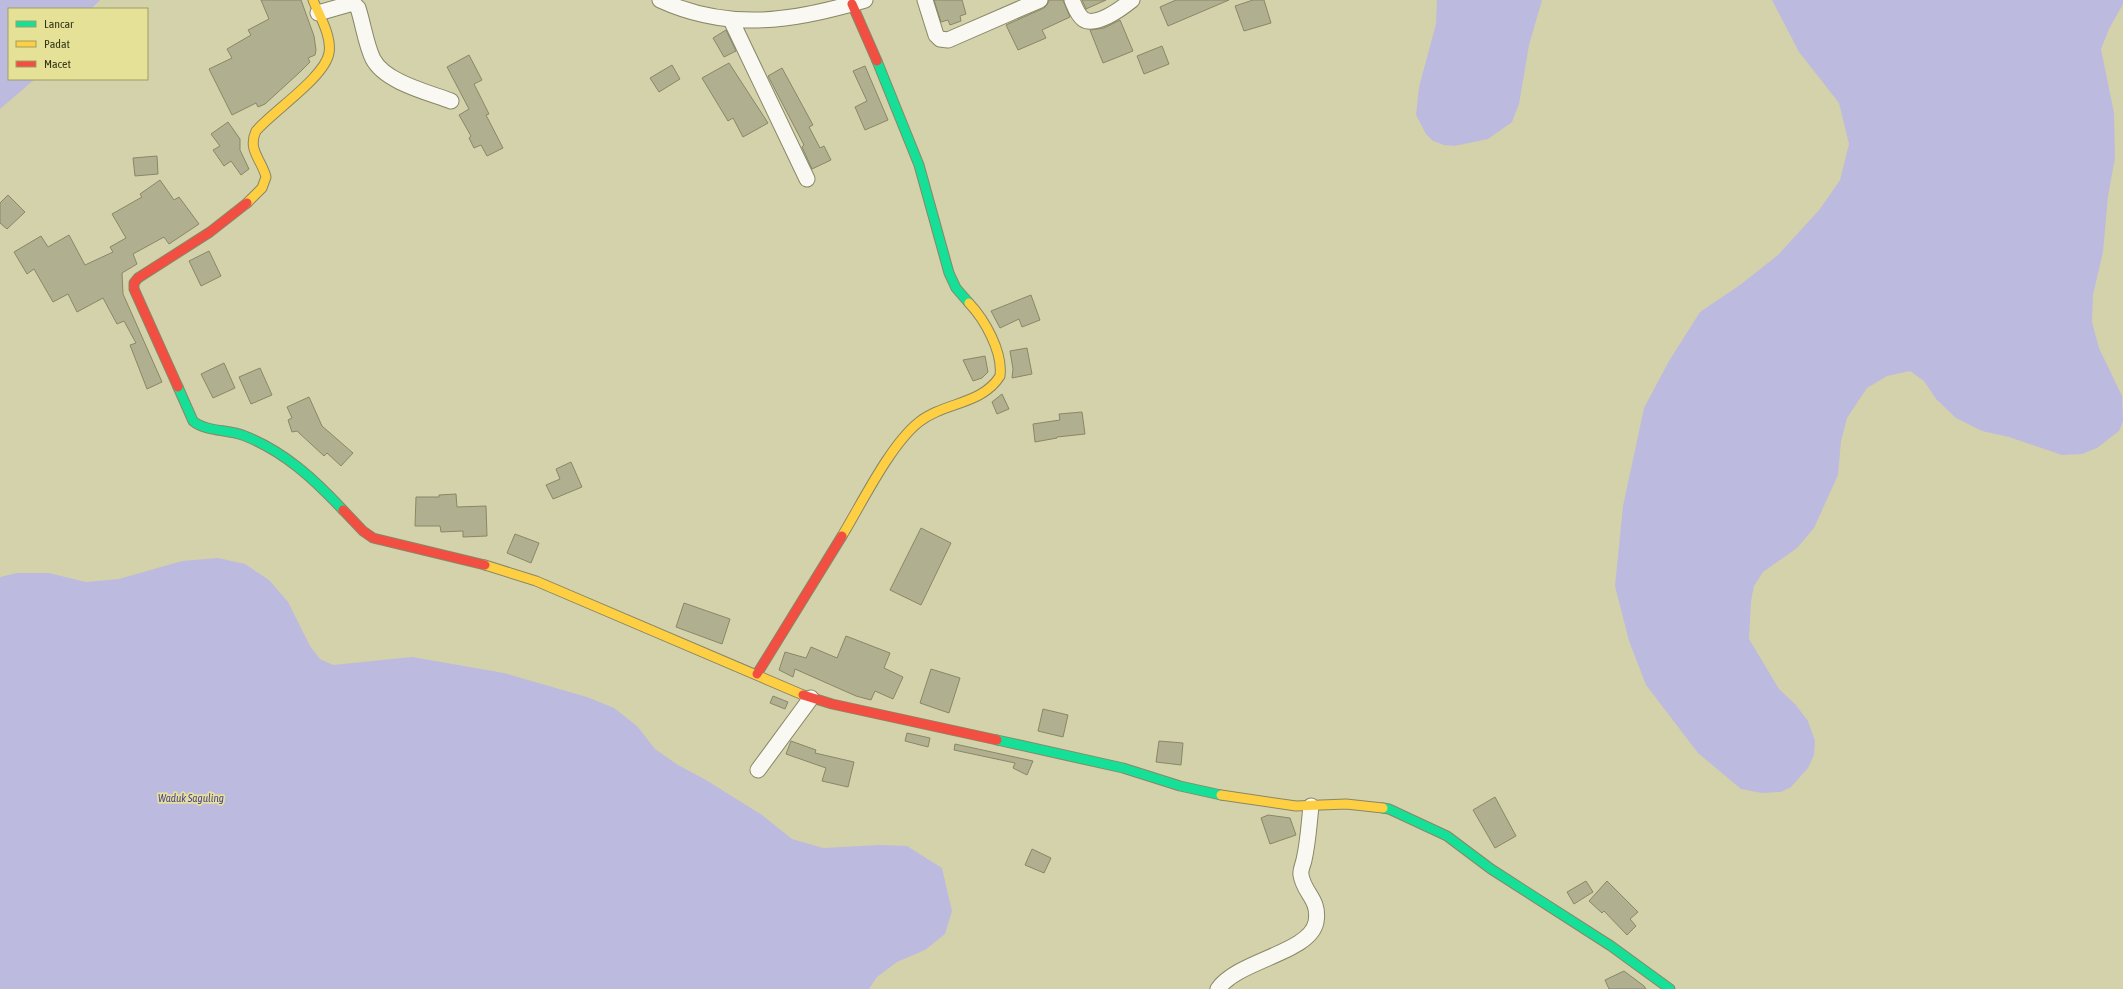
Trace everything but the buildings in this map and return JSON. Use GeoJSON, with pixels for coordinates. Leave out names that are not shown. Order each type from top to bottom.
{"type":"FeatureCollection","features":[{"type":"Feature","properties":{"kind":"street"},"geometry":{"type":"LineString","coordinates":[[660,0],[697,14],[731,20],[755,21],[784,19],[824,12],[859,2],[921,173],[949,273],[957,290],[978,313],[987,330],[999,360],[1001,374],[996,385],[982,394],[925,418],[908,432],[891,455],[757,674]]}},
{"type":"Feature","properties":{"kind":"street"},"geometry":{"type":"LineString","coordinates":[[925,0],[936,35],[940,40],[948,40],[1040,0]]}},
{"type":"Feature","properties":{"kind":"street"},"geometry":{"type":"LineString","coordinates":[[1072,0],[1078,13],[1085,20],[1093,21],[1107,17],[1132,0]]}},
{"type":"Feature","properties":{"kind":"street"},"geometry":{"type":"LineString","coordinates":[[451,101],[397,80],[380,68],[372,58],[358,8],[353,3],[315,7],[327,41],[329,53],[325,64],[297,93],[263,121],[252,136],[251,145],[266,177],[265,184],[236,214],[138,278],[134,283],[134,289],[193,421],[203,429],[227,430],[272,449],[301,470],[363,531],[373,538],[470,560],[536,581],[811,698],[832,704],[1123,768],[1180,786],[1233,798],[1311,806],[1346,804],[1389,809],[1432,828],[1610,946],[1670,989]]}},
{"type":"Feature","properties":{"kind":"street"},"geometry":{"type":"LineString","coordinates":[[731,20],[807,179]]}},
{"type":"Feature","properties":{"kind":"street"},"geometry":{"type":"LineString","coordinates":[[758,770],[811,698]]}},
{"type":"Feature","properties":{"kind":"street"},"geometry":{"type":"LineString","coordinates":[[1218,989],[1233,974],[1282,952],[1303,940],[1312,932],[1317,910],[1313,899],[1304,886],[1300,873],[1304,860],[1311,806]]}},
{"type":"Feature","properties":{"kind":"water"},"geometry":{"type":"Polygon","coordinates":[[[0,0],[100,0],[92,8],[8,8],[8,80],[34,80],[0,109],[0,0]]]}},
{"type":"Feature","properties":{"kind":"water"},"geometry":{"type":"Polygon","coordinates":[[[1437,0],[1542,0],[1529,45],[1519,104],[1512,122],[1488,139],[1454,146],[1444,145],[1433,141],[1426,134],[1416,115],[1419,87],[1436,24],[1437,0]]]}},
{"type":"Feature","properties":{"kind":"water"},"geometry":{"type":"Polygon","coordinates":[[[1772,0],[2123,0],[2123,4],[2109,29],[2101,49],[2114,113],[2115,158],[2108,196],[2103,252],[2093,295],[2092,322],[2099,348],[2122,396],[2123,421],[2119,431],[2097,448],[2082,454],[2062,455],[2009,437],[1982,431],[1956,418],[1936,399],[1924,381],[1910,371],[1887,376],[1867,388],[1847,418],[1841,441],[1838,475],[1814,528],[1797,548],[1763,572],[1754,586],[1751,601],[1749,639],[1779,689],[1795,704],[1808,721],[1815,741],[1814,755],[1808,768],[1791,787],[1781,792],[1762,793],[1741,789],[1698,753],[1646,685],[1629,641],[1615,586],[1623,506],[1644,408],[1669,361],[1700,312],[1740,285],[1778,255],[1820,209],[1840,180],[1849,144],[1839,103],[1799,52],[1772,0]]]}},
{"type":"Feature","properties":{"kind":"water","name":"Waduk Saguling"},"geometry":{"type":"Polygon","coordinates":[[[218,558],[245,564],[269,580],[288,602],[310,646],[320,659],[333,665],[412,657],[504,673],[587,697],[614,708],[637,726],[655,749],[678,765],[706,780],[762,815],[792,839],[823,848],[880,845],[907,846],[942,868],[952,911],[945,934],[925,950],[897,962],[877,977],[869,989],[0,989],[0,577],[17,573],[49,573],[86,582],[119,579],[182,561],[218,558]]]}},
{"type":"Feature","properties":{"kind":"traffic: fast"},"geometry":{"type":"LineString","coordinates":[[877,61],[919,165],[949,273],[956,288],[969,303]]}},
{"type":"Feature","properties":{"kind":"traffic: fast"},"geometry":{"type":"LineString","coordinates":[[178,387],[193,421],[198,425],[245,436],[273,450],[286,458],[310,477],[343,510]]}},
{"type":"Feature","properties":{"kind":"traffic: fast"},"geometry":{"type":"LineString","coordinates":[[997,740],[1123,768],[1180,786],[1221,795]]}},
{"type":"Feature","properties":{"kind":"traffic: fast"},"geometry":{"type":"LineString","coordinates":[[1383,808],[1389,809],[1447,836],[1491,869],[1611,946],[1670,989]]}},
{"type":"Feature","properties":{"kind":"traffic: slow"},"geometry":{"type":"LineString","coordinates":[[247,203],[262,188],[266,177],[254,149],[253,144],[256,131],[309,83],[325,62],[329,53],[329,40],[327,33],[313,0]]}},
{"type":"Feature","properties":{"kind":"traffic: slow"},"geometry":{"type":"LineString","coordinates":[[842,536],[887,459],[908,432],[929,415],[983,393],[1000,376],[999,357],[992,337],[981,318],[969,303]]}},
{"type":"Feature","properties":{"kind":"traffic: slow"},"geometry":{"type":"LineString","coordinates":[[485,565],[536,581],[803,695]]}},
{"type":"Feature","properties":{"kind":"traffic: slow"},"geometry":{"type":"LineString","coordinates":[[1221,795],[1296,806],[1346,804],[1383,808]]}},
{"type":"Feature","properties":{"kind":"traffic: jam"},"geometry":{"type":"LineString","coordinates":[[852,4],[877,61]]}},
{"type":"Feature","properties":{"kind":"traffic: jam"},"geometry":{"type":"LineString","coordinates":[[178,387],[134,289],[134,283],[138,278],[210,232],[247,203]]}},
{"type":"Feature","properties":{"kind":"traffic: jam"},"geometry":{"type":"LineString","coordinates":[[343,510],[363,531],[373,538],[485,565]]}},
{"type":"Feature","properties":{"kind":"traffic: jam"},"geometry":{"type":"LineString","coordinates":[[757,674],[842,536]]}},
{"type":"Feature","properties":{"kind":"traffic: jam"},"geometry":{"type":"LineString","coordinates":[[803,695],[832,704],[997,740]]}}]}
